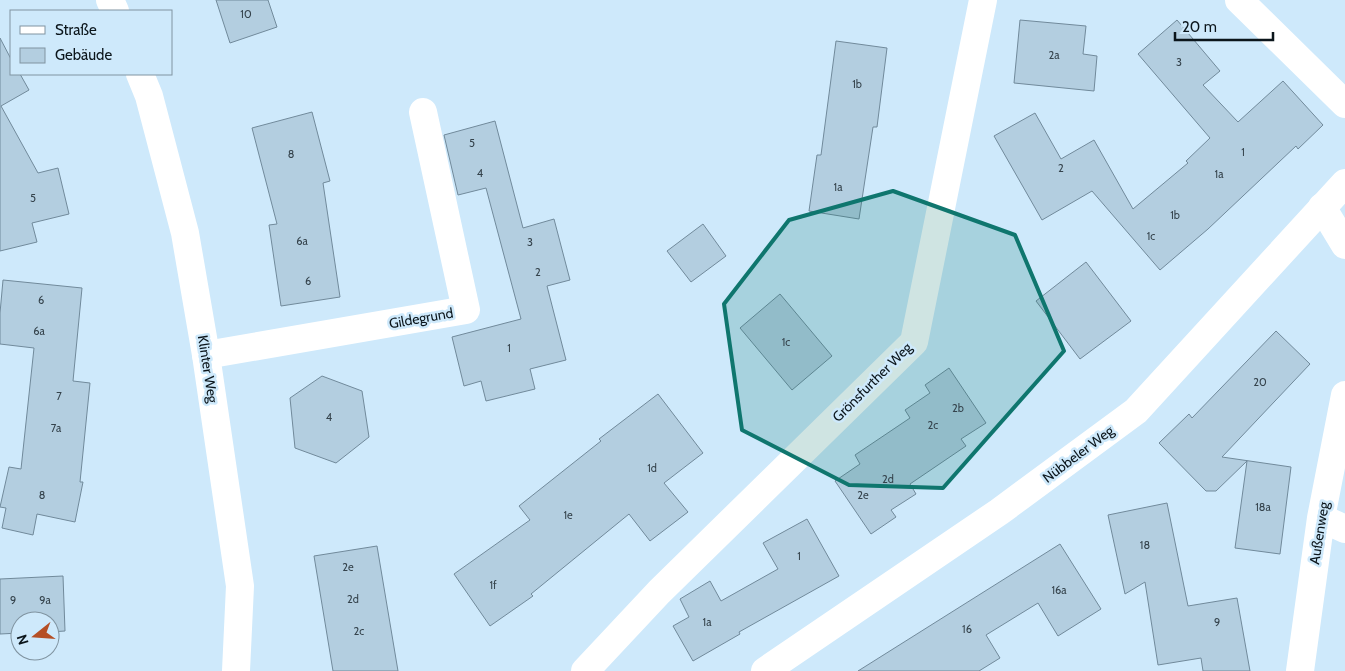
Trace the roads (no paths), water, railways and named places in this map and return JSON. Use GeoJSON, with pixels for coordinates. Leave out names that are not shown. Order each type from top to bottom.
{"type":"FeatureCollection","features":[{"type":"Feature","properties":{"kind":"street","name":"Grönsfurther Weg"},"geometry":{"type":"LineString","coordinates":[[586,671],[658,592],[914,342],[983,0]]}},
{"type":"Feature","properties":{"kind":"street"},"geometry":{"type":"LineString","coordinates":[[1239,0],[1345,104]]}},
{"type":"Feature","properties":{"kind":"street","name":"Klinter Weg"},"geometry":{"type":"LineString","coordinates":[[140,75],[148,96],[186,233],[206,355],[240,586],[236,671]]}},
{"type":"Feature","properties":{"kind":"street","name":"Gildegrund"},"geometry":{"type":"LineString","coordinates":[[206,355],[466,310],[423,112]]}},
{"type":"Feature","properties":{"kind":"street","name":"Nübbeler Weg"},"geometry":{"type":"LineString","coordinates":[[765,671],[999,512],[1136,411],[1345,183]]}},
{"type":"Feature","properties":{"kind":"street"},"geometry":{"type":"LineString","coordinates":[[1322,208],[1345,245]]}},
{"type":"Feature","properties":{"kind":"street","name":"Außenweg"},"geometry":{"type":"LineString","coordinates":[[1300,671],[1321,518],[1345,395]]}},
{"type":"Feature","properties":{"kind":"street"},"geometry":{"type":"LineString","coordinates":[[1321,518],[1345,529]]}}]}
